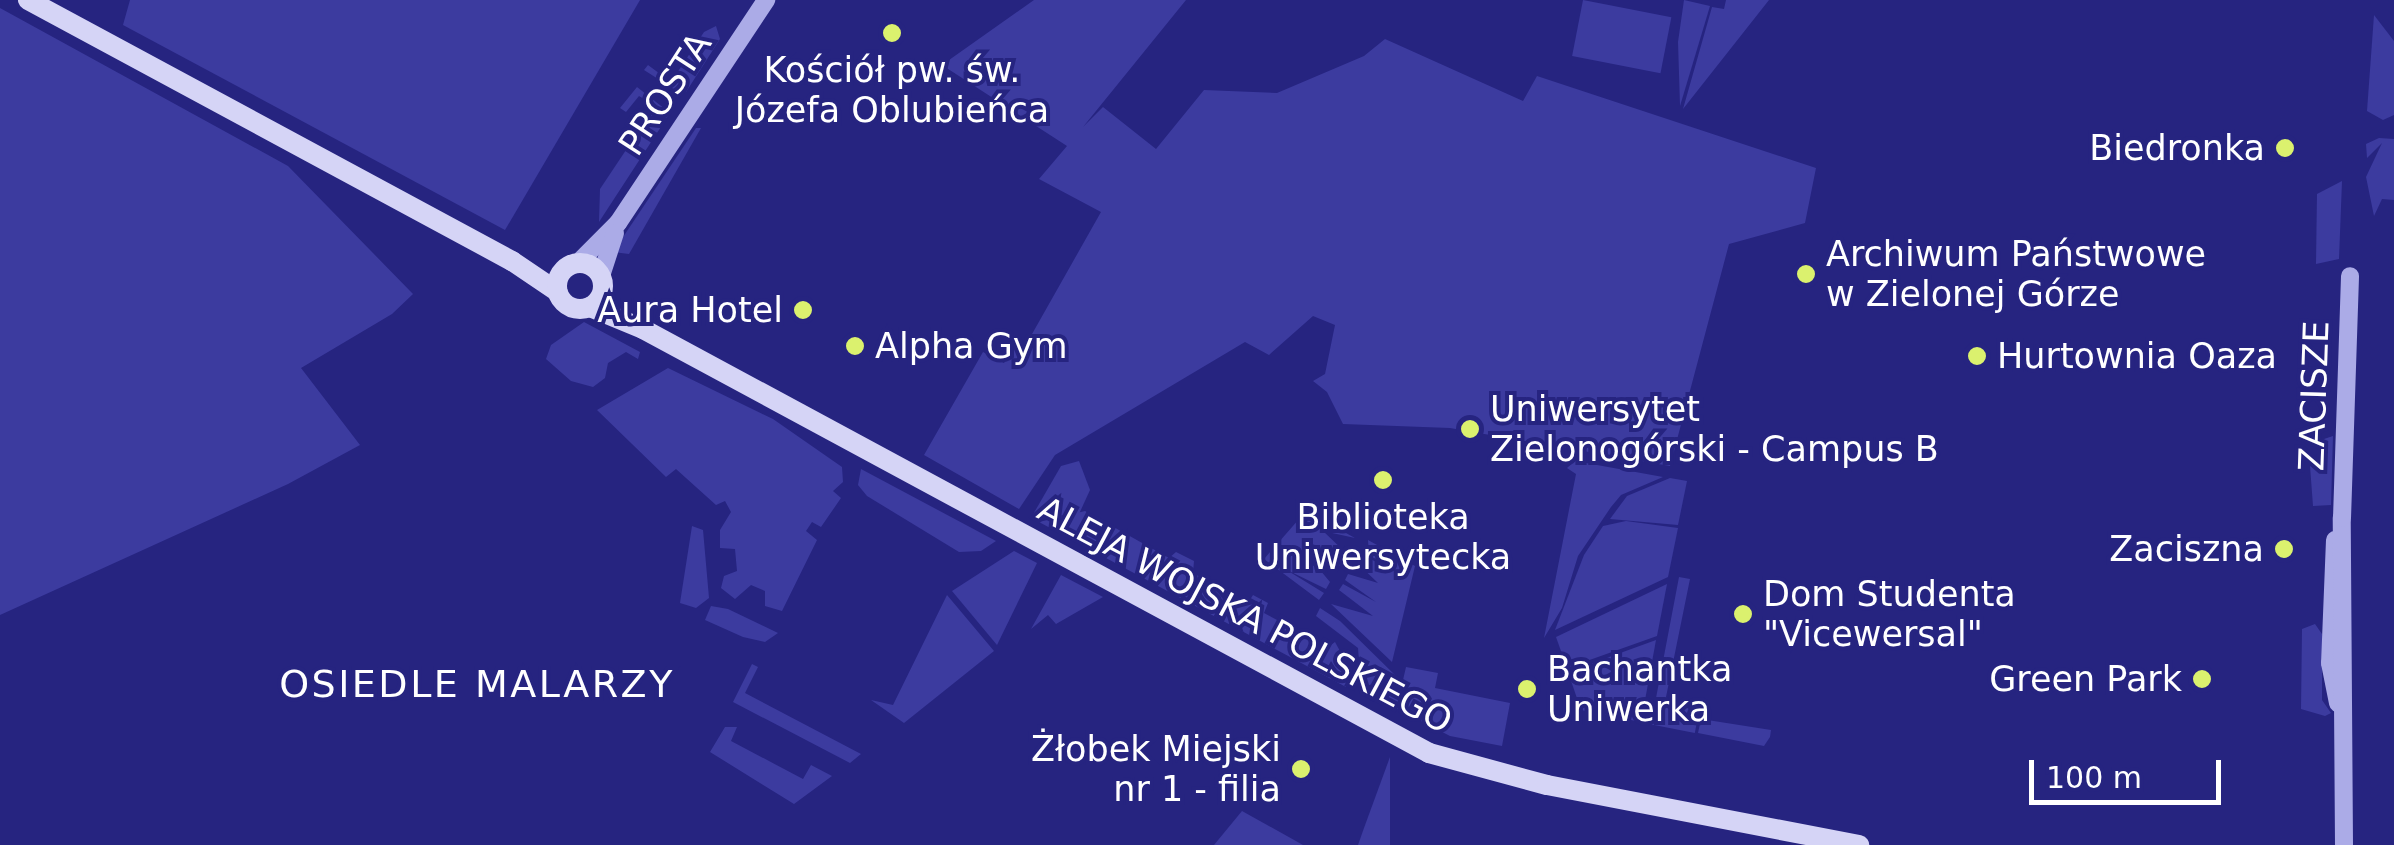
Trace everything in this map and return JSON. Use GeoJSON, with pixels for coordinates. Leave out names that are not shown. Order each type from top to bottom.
{"type":"FeatureCollection","features":[{"type":"Feature","properties":{"kind":"main road"},"geometry":{"type":"LineString","coordinates":[[28,0],[512,260],[558,292],[571,266],[512,260]]}},
{"type":"Feature","properties":{"kind":"main road","name":"ALEJA WOJSKA POLSKIEGO"},"geometry":{"type":"LineString","coordinates":[[571,266],[602,282],[643,329]]}},
{"type":"Feature","properties":{"kind":"main road"},"geometry":{"type":"LineString","coordinates":[[590,307],[602,282]]}},
{"type":"Feature","properties":{"kind":"main road","name":"ALEJA WOJSKA POLSKIEGO"},"geometry":{"type":"LineString","coordinates":[[558,292],[572,308],[590,307],[643,329],[1429,753],[1548,785],[1858,845]]}},
{"type":"Feature","properties":{"kind":"street","name":"PROSTA"},"geometry":{"type":"LineString","coordinates":[[571,266],[618,223],[766,0]]}},
{"type":"Feature","properties":{"kind":"street","name":"PROSTA"},"geometry":{"type":"LineString","coordinates":[[602,282],[618,223]]}},
{"type":"Feature","properties":{"kind":"street","name":"ZACISZE"},"geometry":{"type":"LineString","coordinates":[[2344,845],[2342,518],[2350,276]]}},
{"type":"Feature","properties":{"kind":"street","name":"ZACISZE"},"geometry":{"type":"LineString","coordinates":[[2344,771],[2356,845]]}},
{"type":"Feature","properties":{"kind":"shaded area"},"geometry":{"type":"Polygon","coordinates":[[[130,0],[640,0],[505,230],[123,25],[130,0]]]}},
{"type":"Feature","properties":{"kind":"shaded area"},"geometry":{"type":"Polygon","coordinates":[[[1034,0],[1186,0],[1083,127],[1103,107],[1156,149],[1204,90],[1277,93],[1364,56],[1385,39],[1523,101],[1537,76],[1816,168],[1805,223],[1729,244],[1670,466],[1450,428],[1343,424],[1327,392],[1313,381],[1325,374],[1335,325],[1313,316],[1269,355],[1245,342],[1055,455],[1019,509],[924,455],[983,352],[1004,363],[1014,346],[1023,350],[1101,212],[1039,179],[1067,146],[942,65],[1034,0]]]}},
{"type":"Feature","properties":{"kind":"shaded area"},"geometry":{"type":"Polygon","coordinates":[[[1583,0],[1671,17],[1660,73],[1572,56],[1583,0]]]}},
{"type":"Feature","properties":{"kind":"shaded area"},"geometry":{"type":"Polygon","coordinates":[[[1684,0],[1710,6],[1680,106],[1678,42],[1684,0]]]}},
{"type":"Feature","properties":{"kind":"shaded area"},"geometry":{"type":"Polygon","coordinates":[[[1726,0],[1769,0],[1683,109],[1712,7],[1724,9],[1726,0]]]}},
{"type":"Feature","properties":{"kind":"shaded area"},"geometry":{"type":"Polygon","coordinates":[[[0,8],[288,166],[413,294],[392,314],[301,368],[360,445],[288,484],[0,615],[0,8]]]}},
{"type":"Feature","properties":{"kind":"shaded area"},"geometry":{"type":"Polygon","coordinates":[[[2374,15],[2394,41],[2394,115],[2383,120],[2367,111],[2374,15]]]}},
{"type":"Feature","properties":{"kind":"shaded area"},"geometry":{"type":"Polygon","coordinates":[[[716,26],[720,39],[686,92],[680,93],[644,70],[648,65],[671,82],[704,32],[716,26]]]}},
{"type":"Feature","properties":{"kind":"shaded area"},"geometry":{"type":"Polygon","coordinates":[[[637,87],[670,113],[599,222],[600,189],[650,114],[652,104],[639,96],[626,112],[620,108],[637,87]]]}},
{"type":"Feature","properties":{"kind":"shaded area"},"geometry":{"type":"Polygon","coordinates":[[[696,128],[701,128],[629,254],[613,252],[696,128]]]}},
{"type":"Feature","properties":{"kind":"shaded area"},"geometry":{"type":"Polygon","coordinates":[[[2379,138],[2394,139],[2394,200],[2382,199],[2374,216],[2366,177],[2382,143],[2367,158],[2366,144],[2379,138]]]}},
{"type":"Feature","properties":{"kind":"shaded area"},"geometry":{"type":"Polygon","coordinates":[[[2342,181],[2339,259],[2316,264],[2317,194],[2342,181]]]}},
{"type":"Feature","properties":{"kind":"shaded area"},"geometry":{"type":"Polygon","coordinates":[[[584,322],[640,352],[638,359],[626,352],[608,363],[605,378],[593,387],[571,381],[546,359],[551,345],[584,322]]]}},
{"type":"Feature","properties":{"kind":"shaded area"},"geometry":{"type":"Polygon","coordinates":[[[668,368],[773,419],[842,467],[843,482],[833,491],[841,498],[821,527],[812,522],[806,531],[817,540],[782,611],[765,606],[765,591],[751,585],[735,599],[721,588],[724,576],[737,571],[735,549],[720,548],[720,530],[731,512],[725,501],[716,505],[676,469],[666,477],[597,410],[668,368]]]}},
{"type":"Feature","properties":{"kind":"shaded area"},"geometry":{"type":"Polygon","coordinates":[[[2333,436],[2331,505],[2313,506],[2310,466],[2317,464],[2318,441],[2333,436]]]}},
{"type":"Feature","properties":{"kind":"shaded area"},"geometry":{"type":"Polygon","coordinates":[[[1079,461],[1090,490],[1079,514],[1031,518],[1061,466],[1079,461]]]}},
{"type":"Feature","properties":{"kind":"shaded area"},"geometry":{"type":"Polygon","coordinates":[[[1575,461],[1663,477],[1621,495],[1611,507],[1578,556],[1562,608],[1544,638],[1576,474],[1567,468],[1575,461]]]}},
{"type":"Feature","properties":{"kind":"shaded area"},"geometry":{"type":"Polygon","coordinates":[[[861,469],[996,541],[981,551],[959,552],[867,496],[858,485],[861,469]]]}},
{"type":"Feature","properties":{"kind":"shaded area"},"geometry":{"type":"Polygon","coordinates":[[[1670,478],[1687,481],[1678,525],[1610,519],[1627,496],[1670,478]]]}},
{"type":"Feature","properties":{"kind":"shaded area"},"geometry":{"type":"Polygon","coordinates":[[[1085,511],[1169,558],[1176,552],[1194,561],[1193,573],[1248,603],[1253,595],[1268,603],[1264,613],[1328,647],[1335,642],[1346,662],[1346,687],[1039,522],[1085,511]]]}},
{"type":"Feature","properties":{"kind":"shaded area"},"geometry":{"type":"Polygon","coordinates":[[[1306,511],[1355,538],[1323,531],[1346,553],[1343,560],[1309,542],[1341,563],[1337,570],[1297,555],[1320,570],[1330,582],[1326,589],[1285,569],[1324,593],[1319,600],[1264,559],[1306,511]]]}},
{"type":"Feature","properties":{"kind":"shaded area"},"geometry":{"type":"Polygon","coordinates":[[[1626,521],[1678,528],[1668,577],[1555,630],[1584,555],[1603,526],[1626,521]]]}},
{"type":"Feature","properties":{"kind":"shaded area"},"geometry":{"type":"Polygon","coordinates":[[[692,526],[703,530],[709,598],[696,608],[680,603],[692,526]]]}},
{"type":"Feature","properties":{"kind":"shaded area"},"geometry":{"type":"Polygon","coordinates":[[[1368,540],[1415,566],[1392,662],[1331,604],[1373,616],[1339,590],[1343,584],[1376,602],[1345,580],[1348,574],[1378,583],[1355,561],[1359,554],[1392,569],[1369,555],[1368,540]]]}},
{"type":"Feature","properties":{"kind":"shaded area"},"geometry":{"type":"Polygon","coordinates":[[[1014,551],[1037,563],[997,645],[952,591],[1014,551]]]}},
{"type":"Feature","properties":{"kind":"shaded area"},"geometry":{"type":"Polygon","coordinates":[[[1061,575],[1103,597],[1056,624],[1048,615],[1031,629],[1061,575]]]}},
{"type":"Feature","properties":{"kind":"shaded area"},"geometry":{"type":"Polygon","coordinates":[[[1679,577],[1690,579],[1666,697],[1678,703],[1656,698],[1679,577]]]}},
{"type":"Feature","properties":{"kind":"shaded area"},"geometry":{"type":"Polygon","coordinates":[[[1667,584],[1657,636],[1567,668],[1556,637],[1667,584]]]}},
{"type":"Feature","properties":{"kind":"shaded area"},"geometry":{"type":"Polygon","coordinates":[[[947,595],[994,651],[904,723],[871,700],[893,705],[947,595]]]}},
{"type":"Feature","properties":{"kind":"shaded area"},"geometry":{"type":"Polygon","coordinates":[[[711,606],[728,609],[778,633],[765,642],[743,637],[705,620],[711,606]]]}},
{"type":"Feature","properties":{"kind":"shaded area"},"geometry":{"type":"Polygon","coordinates":[[[1320,608],[1340,621],[1398,678],[1361,687],[1358,648],[1316,616],[1320,608]]]}},
{"type":"Feature","properties":{"kind":"shaded area"},"geometry":{"type":"Polygon","coordinates":[[[2315,624],[2322,634],[2322,700],[2331,713],[2325,716],[2301,709],[2302,629],[2315,624]]]}},
{"type":"Feature","properties":{"kind":"shaded area"},"geometry":{"type":"Polygon","coordinates":[[[1656,640],[1641,722],[1581,710],[1568,672],[1656,640]]]}},
{"type":"Feature","properties":{"kind":"shaded area"},"geometry":{"type":"Polygon","coordinates":[[[752,664],[758,667],[745,693],[861,754],[850,763],[733,702],[752,664]]]}},
{"type":"Feature","properties":{"kind":"shaded area"},"geometry":{"type":"Polygon","coordinates":[[[1406,667],[1438,673],[1435,688],[1510,703],[1502,746],[1450,736],[1376,698],[1384,684],[1403,680],[1406,667]]]}},
{"type":"Feature","properties":{"kind":"shaded area"},"geometry":{"type":"Polygon","coordinates":[[[1656,702],[1699,710],[1695,733],[1652,725],[1656,702]]]}},
{"type":"Feature","properties":{"kind":"shaded area"},"geometry":{"type":"Polygon","coordinates":[[[1701,719],[1771,730],[1770,737],[1764,746],[1698,733],[1701,719]]]}},
{"type":"Feature","properties":{"kind":"shaded area"},"geometry":{"type":"Polygon","coordinates":[[[725,727],[737,727],[731,741],[803,779],[811,765],[832,776],[794,804],[710,752],[725,727]]]}},
{"type":"Feature","properties":{"kind":"shaded area"},"geometry":{"type":"Polygon","coordinates":[[[1390,757],[1390,845],[1358,845],[1364,828],[1390,757]]]}},
{"type":"Feature","properties":{"kind":"shaded area"},"geometry":{"type":"Polygon","coordinates":[[[1242,811],[1303,845],[1214,845],[1242,811]]]}},
{"type":"Feature","properties":{"kind":"place","name":"Kościół pw. św. Józefa Oblubieńca"},"geometry":{"type":"Point","coordinates":[892,33]}},
{"type":"Feature","properties":{"kind":"place","name":"Biedronka"},"geometry":{"type":"Point","coordinates":[2285,148]}},
{"type":"Feature","properties":{"kind":"place","name":"Archiwum Państwowe w Zielonej Górze"},"geometry":{"type":"Point","coordinates":[1806,274]}},
{"type":"Feature","properties":{"kind":"place","name":"Aura Hotel"},"geometry":{"type":"Point","coordinates":[803,310]}},
{"type":"Feature","properties":{"kind":"place","name":"Alpha Gym"},"geometry":{"type":"Point","coordinates":[855,346]}},
{"type":"Feature","properties":{"kind":"place","name":"Hurtownia Oaza"},"geometry":{"type":"Point","coordinates":[1977,356]}},
{"type":"Feature","properties":{"kind":"place","name":"Uniwersytet Zielonogórski - Campus B"},"geometry":{"type":"Point","coordinates":[1470,429]}},
{"type":"Feature","properties":{"kind":"place","name":"Biblioteka Uniwersytecka"},"geometry":{"type":"Point","coordinates":[1383,480]}},
{"type":"Feature","properties":{"kind":"place","name":"Zaciszna"},"geometry":{"type":"Point","coordinates":[2284,549]}},
{"type":"Feature","properties":{"kind":"place","name":"Dom Studenta \"Vicewersal\""},"geometry":{"type":"Point","coordinates":[1743,614]}},
{"type":"Feature","properties":{"kind":"place","name":"Green Park"},"geometry":{"type":"Point","coordinates":[2202,679]}},
{"type":"Feature","properties":{"kind":"place","name":"Bachantka Uniwerka"},"geometry":{"type":"Point","coordinates":[1527,689]}},
{"type":"Feature","properties":{"kind":"place","name":"Żłobek Miejski nr 1 - filia"},"geometry":{"type":"Point","coordinates":[1301,769]}},
{"type":"Feature","properties":{"kind":"district","name":"OSIEDLE MALARZY"},"geometry":{"type":"Point","coordinates":[477,685]}}]}
